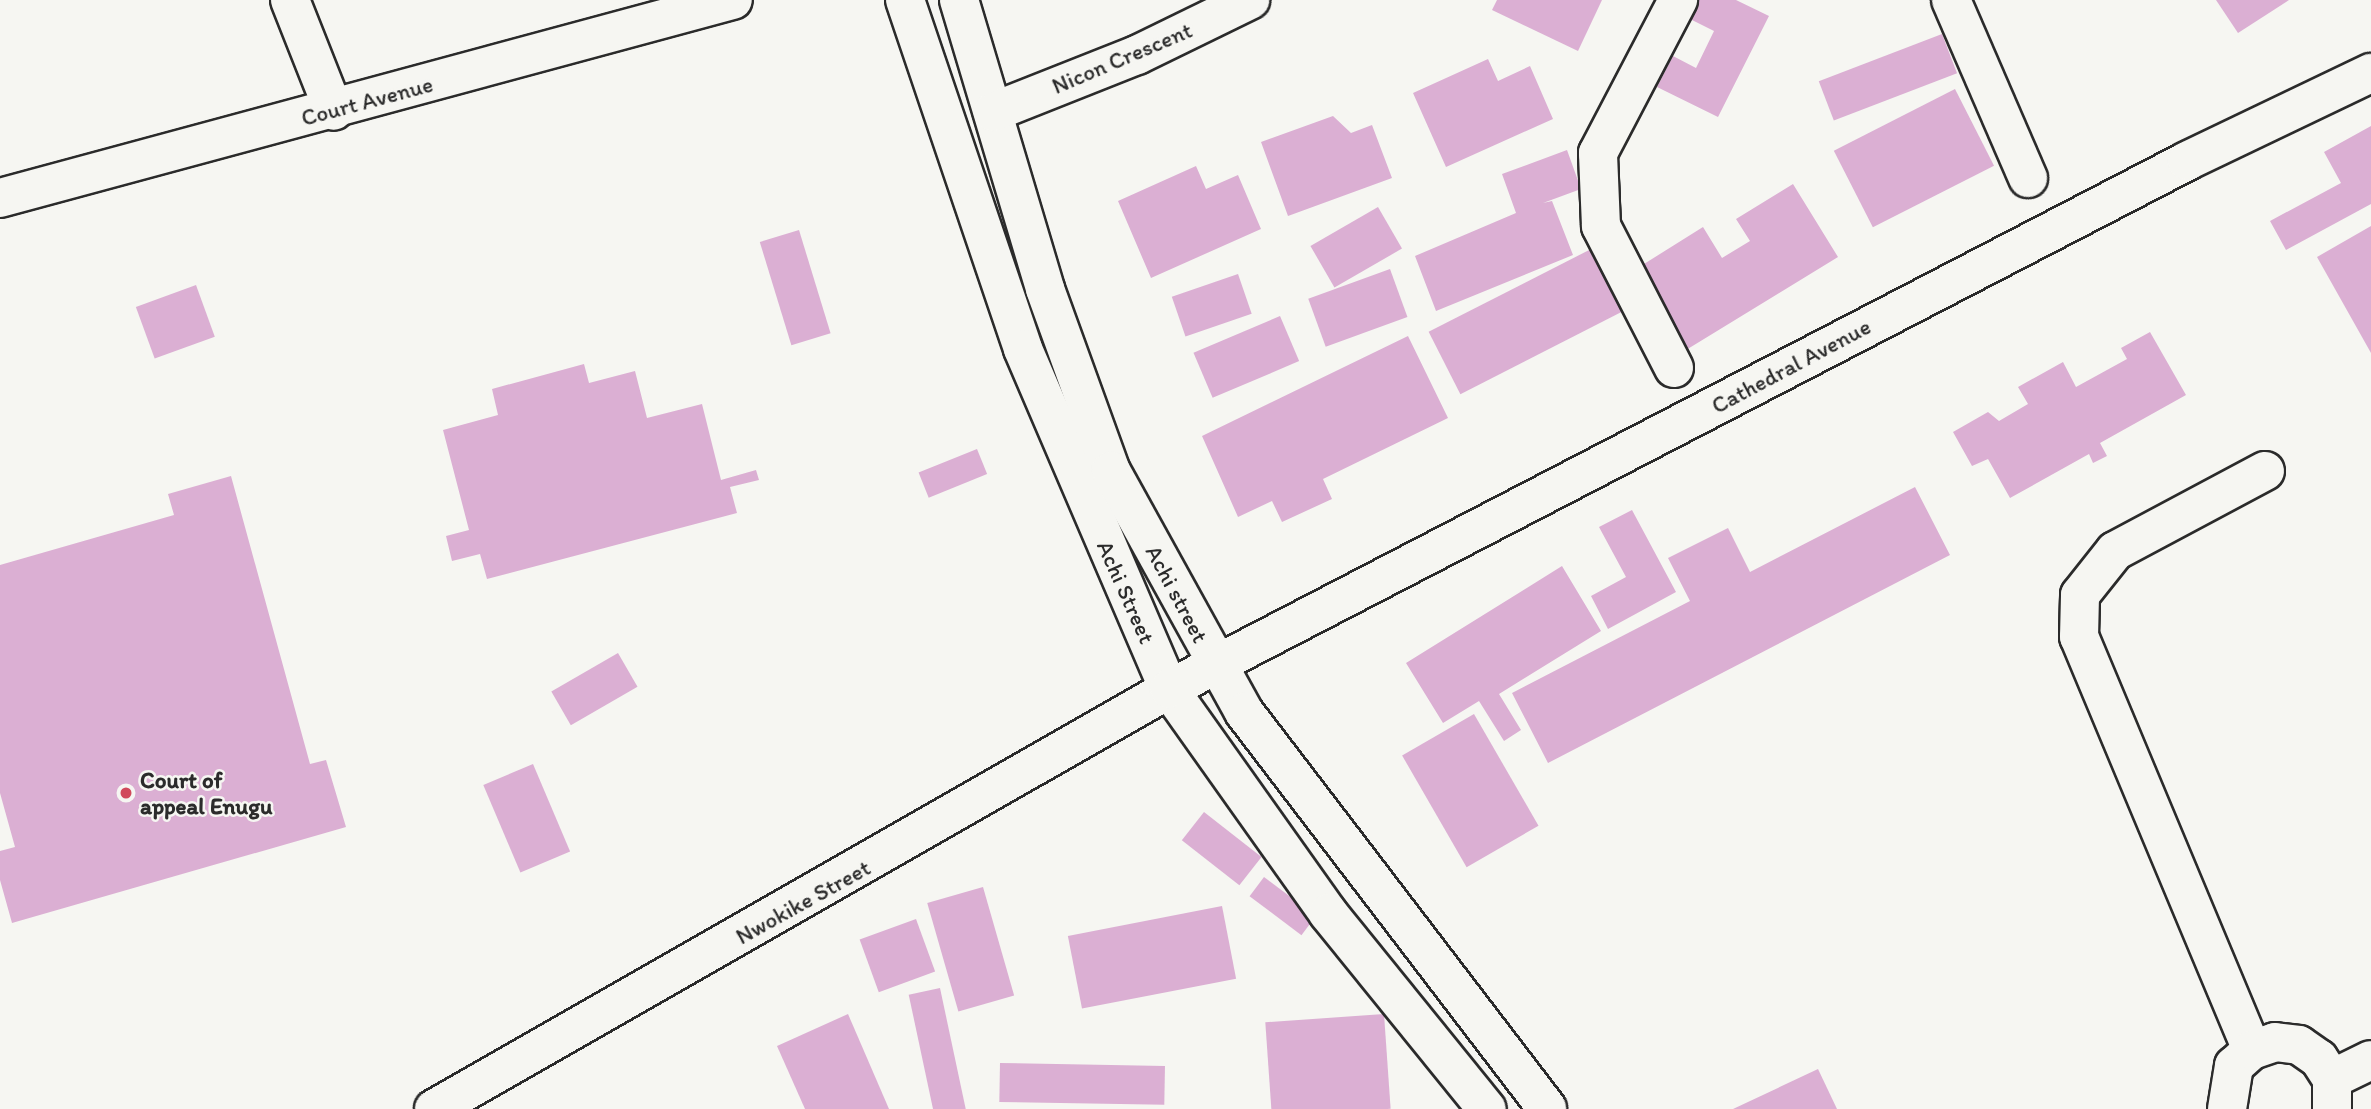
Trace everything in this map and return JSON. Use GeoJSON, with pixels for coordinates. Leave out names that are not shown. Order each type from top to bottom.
{"type":"FeatureCollection","features":[{"type":"Feature","properties":{"kind":"street"},"geometry":{"type":"LineString","coordinates":[[290,0],[334,111]]}},
{"type":"Feature","properties":{"kind":"street","name":"Court Avenue"},"geometry":{"type":"LineString","coordinates":[[0,198],[334,111],[733,0]]}},
{"type":"Feature","properties":{"kind":"street","name":"Achi Street"},"geometry":{"type":"LineString","coordinates":[[905,0],[1028,360],[1169,689],[1328,914],[1487,1109]]}},
{"type":"Feature","properties":{"kind":"street","name":"Achi street"},"geometry":{"type":"LineString","coordinates":[[959,0],[1045,289],[1111,471],[1215,666],[1547,1109]]}},
{"type":"Feature","properties":{"kind":"street","name":"Nicon Crescent"},"geometry":{"type":"LineString","coordinates":[[993,112],[1137,55],[1250,0]]}},
{"type":"Feature","properties":{"kind":"street"},"geometry":{"type":"LineString","coordinates":[[1674,368],[1601,226],[1598,153],[1678,0]]}},
{"type":"Feature","properties":{"kind":"street"},"geometry":{"type":"LineString","coordinates":[[1951,0],[2028,178]]}},
{"type":"Feature","properties":{"kind":"street","name":"Cathedral Avenue"},"geometry":{"type":"LineString","coordinates":[[1169,689],[2187,161],[2371,73]]}},
{"type":"Feature","properties":{"kind":"street"},"geometry":{"type":"LineString","coordinates":[[2252,1050],[2078,637],[2080,594],[2115,551],[2265,471]]}},
{"type":"Feature","properties":{"kind":"street","name":"Nwokike Street"},"geometry":{"type":"LineString","coordinates":[[434,1109],[1169,689]]}},
{"type":"Feature","properties":{"kind":"street"},"geometry":{"type":"LineString","coordinates":[[2227,1109],[2234,1066],[2252,1050],[2275,1042],[2299,1045],[2319,1059],[2332,1094],[2371,1060]]}},
{"type":"Feature","properties":{"kind":"building"},"geometry":{"type":"Polygon","coordinates":[[[1497,0],[1602,0],[1578,51],[1492,10],[1497,0]]]}},
{"type":"Feature","properties":{"kind":"building"},"geometry":{"type":"Polygon","coordinates":[[[1699,0],[1736,0],[1769,16],[1718,117],[1657,87],[1673,56],[1696,68],[1714,31],[1690,19],[1699,0]]]}},
{"type":"Feature","properties":{"kind":"building"},"geometry":{"type":"Polygon","coordinates":[[[2216,0],[2289,0],[2238,33],[2216,0]]]}},
{"type":"Feature","properties":{"kind":"building"},"geometry":{"type":"Polygon","coordinates":[[[1942,34],[1957,73],[1834,121],[1819,81],[1942,34]]]}},
{"type":"Feature","properties":{"kind":"building"},"geometry":{"type":"Polygon","coordinates":[[[1488,59],[1498,81],[1530,66],[1553,119],[1446,167],[1413,93],[1488,59]]]}},
{"type":"Feature","properties":{"kind":"building"},"geometry":{"type":"Polygon","coordinates":[[[1955,89],[1994,166],[1873,227],[1834,151],[1955,89]]]}},
{"type":"Feature","properties":{"kind":"building"},"geometry":{"type":"Polygon","coordinates":[[[1333,116],[1351,133],[1372,125],[1392,178],[1288,216],[1261,142],[1333,116]]]}},
{"type":"Feature","properties":{"kind":"building"},"geometry":{"type":"Polygon","coordinates":[[[2371,126],[2371,204],[2286,250],[2270,221],[2341,183],[2324,152],[2371,126]]]}},
{"type":"Feature","properties":{"kind":"building"},"geometry":{"type":"Polygon","coordinates":[[[1567,150],[1581,189],[1543,203],[1552,201],[1573,255],[1436,311],[1415,256],[1516,213],[1502,174],[1567,150]]]}},
{"type":"Feature","properties":{"kind":"building"},"geometry":{"type":"Polygon","coordinates":[[[1196,166],[1206,189],[1238,175],[1261,229],[1151,278],[1118,201],[1196,166]]]}},
{"type":"Feature","properties":{"kind":"building"},"geometry":{"type":"Polygon","coordinates":[[[1793,184],[1838,257],[1686,350],[1636,269],[1703,227],[1722,258],[1750,241],[1736,219],[1793,184]]]}},
{"type":"Feature","properties":{"kind":"building"},"geometry":{"type":"Polygon","coordinates":[[[1378,207],[1402,249],[1334,288],[1310,246],[1378,207]]]}},
{"type":"Feature","properties":{"kind":"building"},"geometry":{"type":"Polygon","coordinates":[[[2371,226],[2371,353],[2317,257],[2371,226]]]}},
{"type":"Feature","properties":{"kind":"building"},"geometry":{"type":"Polygon","coordinates":[[[799,230],[831,333],[791,345],[760,242],[799,230]]]}},
{"type":"Feature","properties":{"kind":"building"},"geometry":{"type":"Polygon","coordinates":[[[1597,246],[1629,308],[1460,394],[1429,332],[1597,246]]]}},
{"type":"Feature","properties":{"kind":"building"},"geometry":{"type":"Polygon","coordinates":[[[1390,269],[1407,317],[1326,347],[1308,299],[1390,269]]]}},
{"type":"Feature","properties":{"kind":"building"},"geometry":{"type":"Polygon","coordinates":[[[1238,274],[1252,314],[1185,337],[1172,297],[1238,274]]]}},
{"type":"Feature","properties":{"kind":"building"},"geometry":{"type":"Polygon","coordinates":[[[196,285],[215,337],[155,359],[136,307],[196,285]]]}},
{"type":"Feature","properties":{"kind":"building"},"geometry":{"type":"Polygon","coordinates":[[[1280,316],[1299,361],[1213,398],[1193,353],[1280,316]]]}},
{"type":"Feature","properties":{"kind":"building"},"geometry":{"type":"Polygon","coordinates":[[[2150,332],[2186,395],[2100,443],[2107,456],[2093,463],[2089,454],[2010,498],[1988,459],[1972,466],[1953,432],[1988,412],[1999,421],[2028,404],[2018,387],[2063,362],[2076,387],[2127,359],[2121,348],[2150,332]]]}},
{"type":"Feature","properties":{"kind":"building"},"geometry":{"type":"Polygon","coordinates":[[[1408,336],[1448,418],[1323,479],[1332,499],[1282,522],[1272,501],[1238,517],[1202,436],[1408,336]]]}},
{"type":"Feature","properties":{"kind":"building"},"geometry":{"type":"Polygon","coordinates":[[[584,364],[589,383],[635,371],[647,418],[702,404],[721,480],[756,470],[759,480],[730,487],[737,513],[487,579],[480,554],[452,561],[446,536],[469,530],[443,430],[498,415],[492,389],[584,364]]]}},
{"type":"Feature","properties":{"kind":"building"},"geometry":{"type":"Polygon","coordinates":[[[977,449],[987,474],[929,498],[919,473],[977,449]]]}},
{"type":"Feature","properties":{"kind":"building"},"geometry":{"type":"Polygon","coordinates":[[[231,476],[310,764],[326,760],[346,827],[12,923],[0,880],[0,851],[15,847],[0,793],[0,565],[174,515],[168,494],[231,476]]]}},
{"type":"Feature","properties":{"kind":"building"},"geometry":{"type":"Polygon","coordinates":[[[1915,487],[1950,555],[1548,763],[1512,693],[1690,601],[1668,558],[1728,528],[1750,572],[1915,487]]]}},
{"type":"Feature","properties":{"kind":"building"},"geometry":{"type":"Polygon","coordinates":[[[1632,510],[1676,592],[1608,629],[1591,596],[1626,577],[1599,527],[1632,510]]]}},
{"type":"Feature","properties":{"kind":"building"},"geometry":{"type":"Polygon","coordinates":[[[1562,566],[1601,631],[1499,694],[1521,730],[1504,741],[1479,701],[1443,723],[1406,663],[1562,566]]]}},
{"type":"Feature","properties":{"kind":"building"},"geometry":{"type":"Polygon","coordinates":[[[618,653],[638,687],[571,725],[551,692],[618,653]]]}},
{"type":"Feature","properties":{"kind":"building"},"geometry":{"type":"Polygon","coordinates":[[[1474,714],[1538,826],[1467,867],[1402,756],[1474,714]]]}},
{"type":"Feature","properties":{"kind":"building"},"geometry":{"type":"Polygon","coordinates":[[[533,764],[570,851],[520,873],[483,785],[533,764]]]}},
{"type":"Feature","properties":{"kind":"building"},"geometry":{"type":"Polygon","coordinates":[[[1204,812],[1262,857],[1239,885],[1182,840],[1204,812]]]}},
{"type":"Feature","properties":{"kind":"building"},"geometry":{"type":"Polygon","coordinates":[[[1264,877],[1316,916],[1301,935],[1250,896],[1264,877]]]}},
{"type":"Feature","properties":{"kind":"building"},"geometry":{"type":"Polygon","coordinates":[[[983,887],[1014,996],[958,1012],[927,903],[983,887]]]}},
{"type":"Feature","properties":{"kind":"building"},"geometry":{"type":"Polygon","coordinates":[[[1222,906],[1236,979],[1082,1009],[1068,936],[1222,906]]]}},
{"type":"Feature","properties":{"kind":"building"},"geometry":{"type":"Polygon","coordinates":[[[916,919],[935,972],[879,992],[860,940],[916,919]]]}},
{"type":"Feature","properties":{"kind":"building"},"geometry":{"type":"Polygon","coordinates":[[[940,988],[966,1109],[933,1109],[909,995],[940,988]]]}},
{"type":"Feature","properties":{"kind":"building"},"geometry":{"type":"Polygon","coordinates":[[[848,1014],[889,1109],[805,1109],[777,1046],[848,1014]]]}},
{"type":"Feature","properties":{"kind":"building"},"geometry":{"type":"Polygon","coordinates":[[[1384,1014],[1391,1109],[1271,1109],[1265,1022],[1384,1014]]]}},
{"type":"Feature","properties":{"kind":"building"},"geometry":{"type":"Polygon","coordinates":[[[1000,1063],[1165,1066],[1164,1105],[999,1102],[1000,1063]]]}},
{"type":"Feature","properties":{"kind":"building"},"geometry":{"type":"Polygon","coordinates":[[[1818,1069],[1837,1109],[1733,1109],[1818,1069]]]}},
{"type":"Feature","properties":{"kind":"place","name":"Court of appeal Enugu"},"geometry":{"type":"Point","coordinates":[126,793]}}]}
